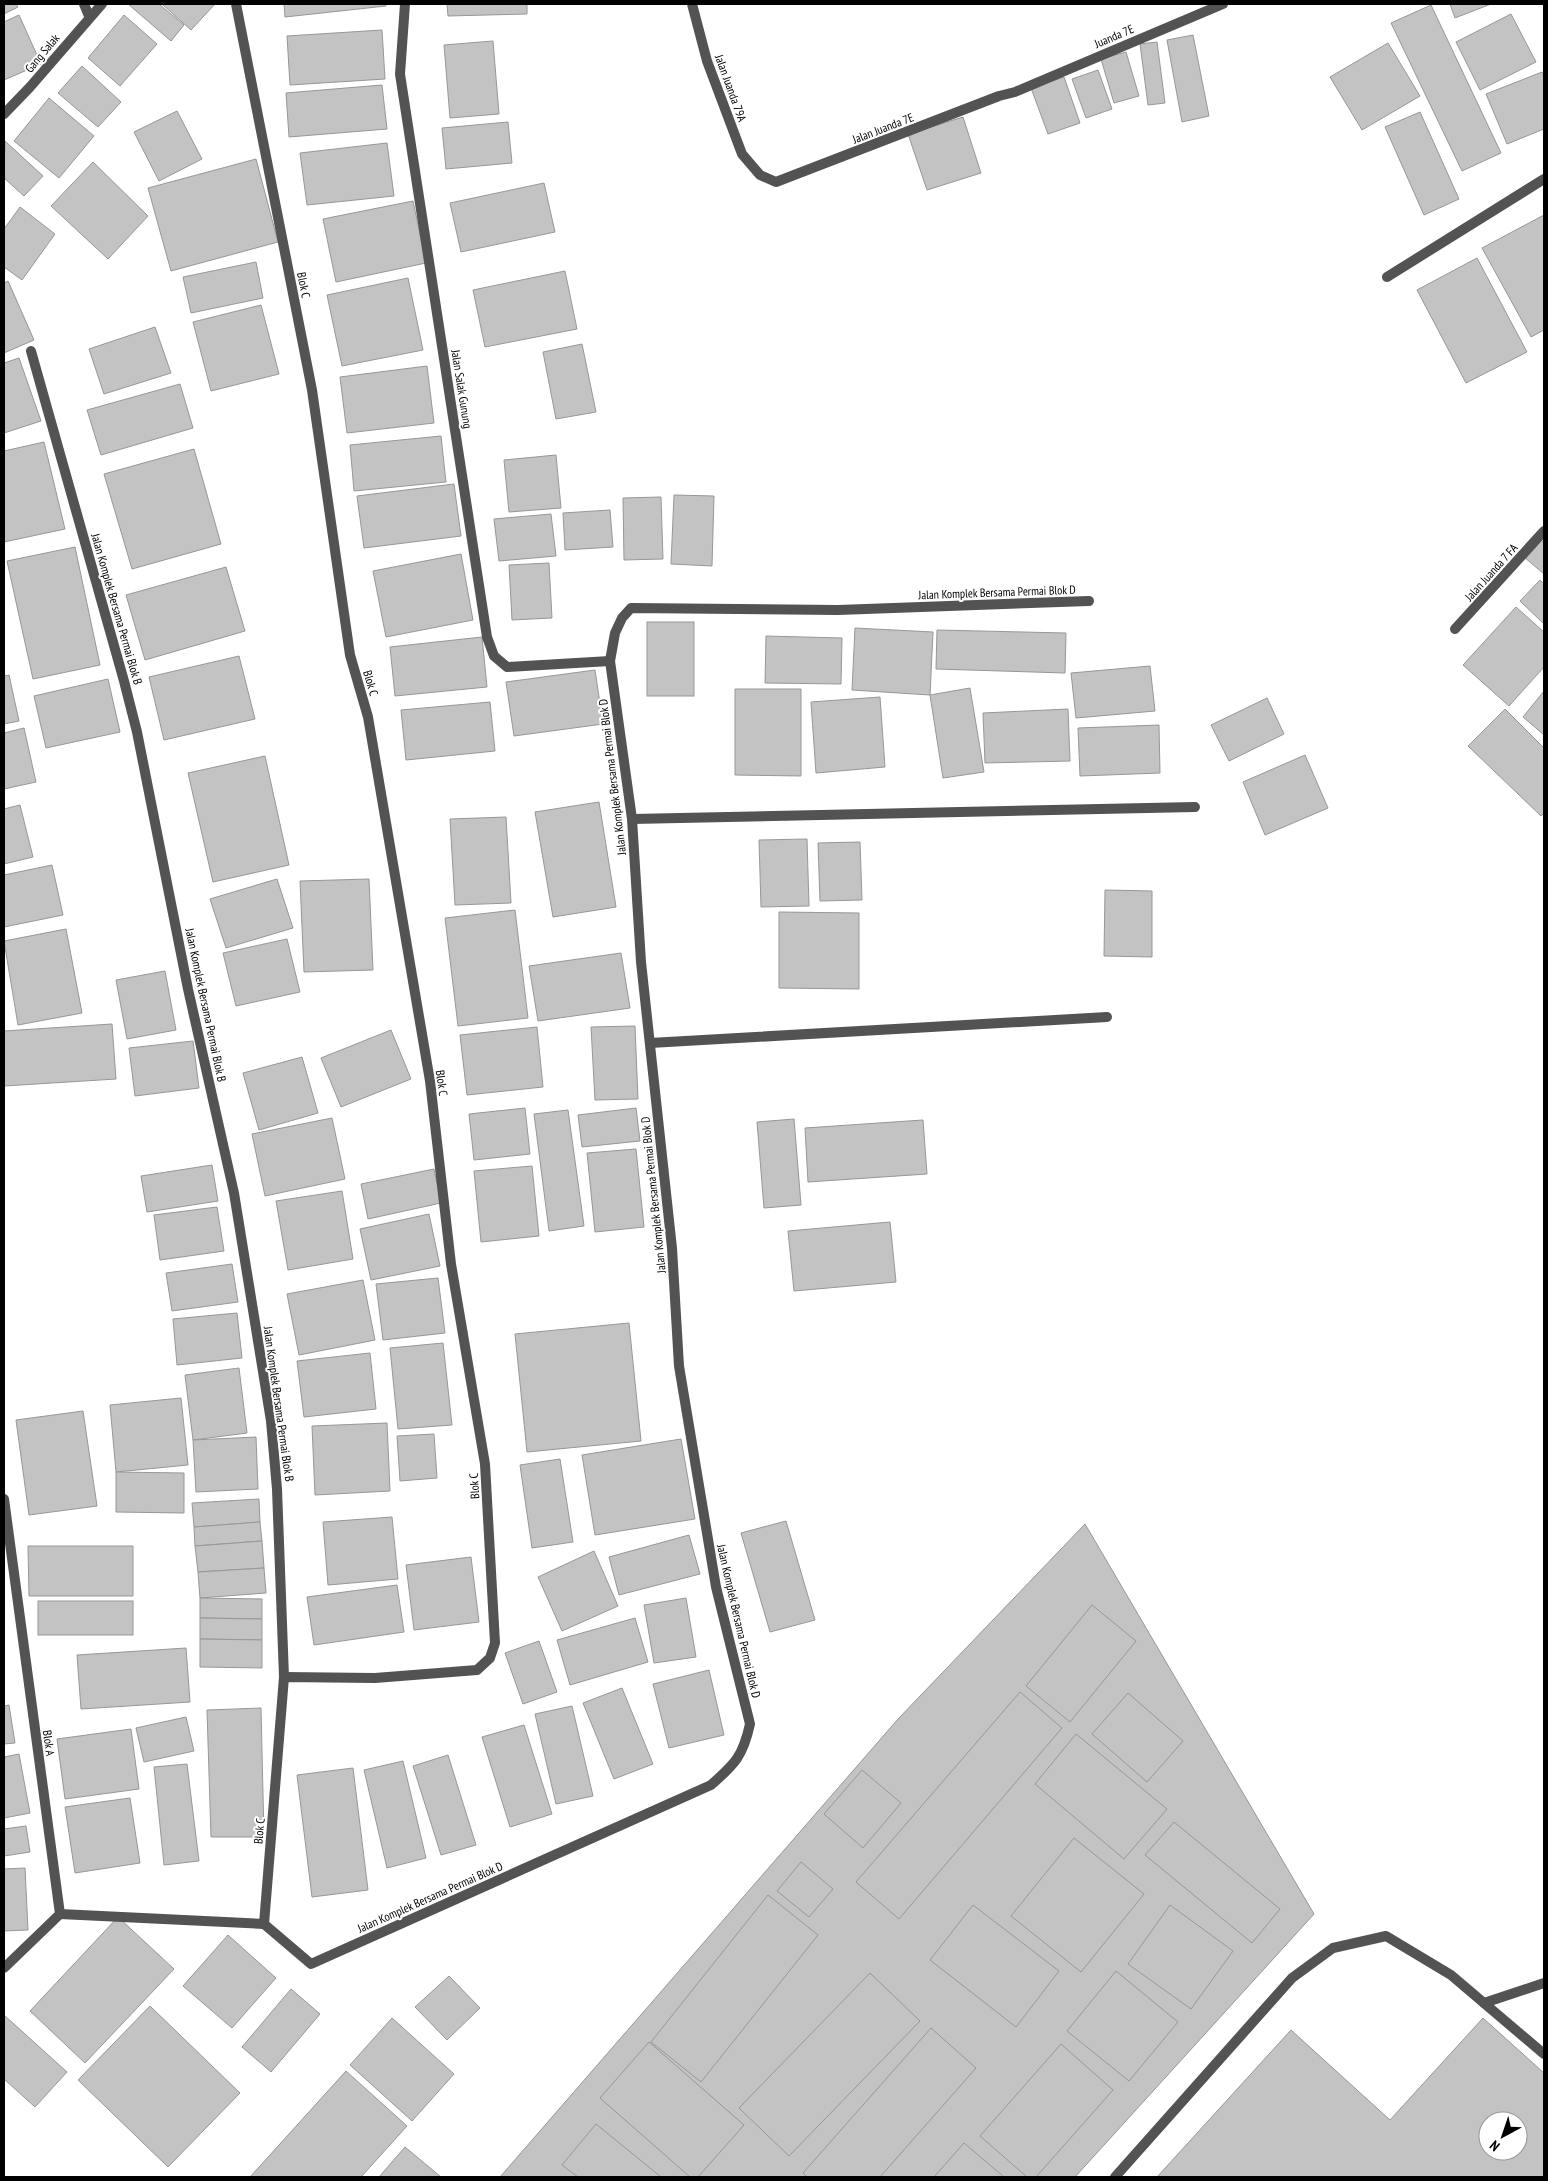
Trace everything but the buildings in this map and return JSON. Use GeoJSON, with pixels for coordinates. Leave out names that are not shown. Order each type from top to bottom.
{"type":"FeatureCollection","features":[{"type":"Feature","properties":{"kind":"street"},"geometry":{"type":"LineString","coordinates":[[84,4],[89,16]]}},
{"type":"Feature","properties":{"kind":"street","name":"Gang Salak"},"geometry":{"type":"LineString","coordinates":[[4,114],[30,87],[89,16],[102,4]]}},
{"type":"Feature","properties":{"kind":"street","name":"Blok C"},"geometry":{"type":"LineString","coordinates":[[236,4],[312,390],[350,655],[368,716],[430,1082],[451,1264],[485,1464],[495,1643],[490,1658],[477,1670],[375,1678],[284,1677],[264,1924]]}},
{"type":"Feature","properties":{"kind":"street","name":"Jalan Salak Gunung"},"geometry":{"type":"LineString","coordinates":[[405,4],[400,74],[488,637],[494,656],[506,668],[610,661]]}},
{"type":"Feature","properties":{"kind":"street","name":"Jalan Juanda 79A"},"geometry":{"type":"LineString","coordinates":[[692,4],[707,61],[742,154],[760,175]]}},
{"type":"Feature","properties":{"kind":"street","name":"Juanda 7E"},"geometry":{"type":"LineString","coordinates":[[1015,92],[1223,4]]}},
{"type":"Feature","properties":{"kind":"street","name":"Jalan Juanda 7E"},"geometry":{"type":"LineString","coordinates":[[760,175],[776,182],[999,96],[1015,92]]}},
{"type":"Feature","properties":{"kind":"street"},"geometry":{"type":"LineString","coordinates":[[1387,277],[1544,179]]}},
{"type":"Feature","properties":{"kind":"street","name":"Jalan Komplek Bersama Permai Blok B"},"geometry":{"type":"LineString","coordinates":[[31,351],[133,715],[188,989],[234,1193],[271,1421],[278,1489],[284,1677]]}},
{"type":"Feature","properties":{"kind":"street","name":"Jalan Juanda 7 FA"},"geometry":{"type":"LineString","coordinates":[[1455,629],[1544,531]]}},
{"type":"Feature","properties":{"kind":"street","name":"Jalan Komplek Bersama Permai Blok D"},"geometry":{"type":"LineString","coordinates":[[264,1924],[310,1964],[711,1785],[733,1766],[746,1745],[750,1724],[716,1587],[679,1366],[672,1248],[641,962],[632,820],[610,661],[615,633],[622,618],[631,608],[838,610],[1089,601]]}},
{"type":"Feature","properties":{"kind":"street"},"geometry":{"type":"LineString","coordinates":[[632,820],[1195,807]]}},
{"type":"Feature","properties":{"kind":"street"},"geometry":{"type":"LineString","coordinates":[[650,1043],[1107,1017]]}},
{"type":"Feature","properties":{"kind":"street","name":"Blok A"},"geometry":{"type":"LineString","coordinates":[[4,1499],[60,1914]]}},
{"type":"Feature","properties":{"kind":"street"},"geometry":{"type":"LineString","coordinates":[[4,1968],[60,1914],[264,1924]]}},
{"type":"Feature","properties":{"kind":"street"},"geometry":{"type":"LineString","coordinates":[[1115,2177],[1292,1978],[1333,1948],[1386,1936],[1451,1975],[1544,2054]]}},
{"type":"Feature","properties":{"kind":"street"},"geometry":{"type":"LineString","coordinates":[[1484,2003],[1544,1983]]}}]}
